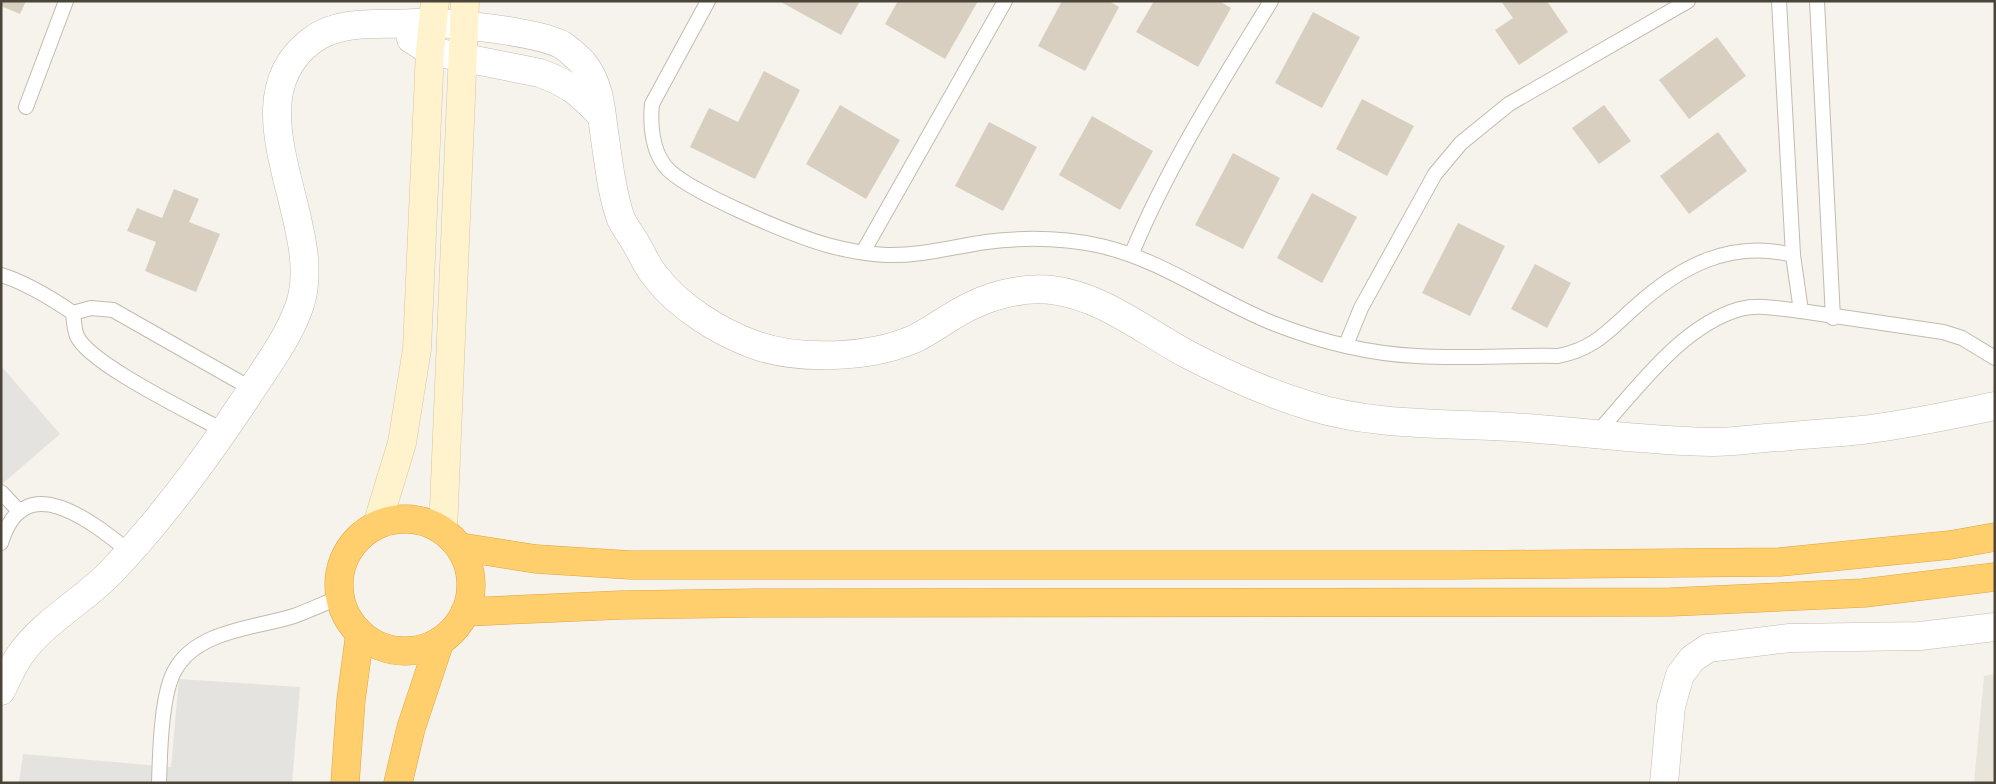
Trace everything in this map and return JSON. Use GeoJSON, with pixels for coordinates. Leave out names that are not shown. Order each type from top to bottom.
{"type":"FeatureCollection","features":[{"type":"Feature","properties":{"kind":"highway"},"geometry":{"type":"LineString","coordinates":[[452,539],[469,568],[471,591],[465,612],[455,629],[440,641],[420,649],[399,650],[378,645],[360,633],[347,616],[340,597],[339,575],[346,554],[359,537],[376,525],[399,519],[422,521],[452,539],[536,559],[630,565],[1456,565],[1780,562],[1950,545],[1995,538]]}},
{"type":"Feature","properties":{"kind":"highway"},"geometry":{"type":"LineString","coordinates":[[465,612],[621,605],[766,603],[1671,602],[1864,593],[1995,577]]}},
{"type":"Feature","properties":{"kind":"highway"},"geometry":{"type":"LineString","coordinates":[[345,783],[351,700],[360,633]]}},
{"type":"Feature","properties":{"kind":"highway"},"geometry":{"type":"LineString","coordinates":[[398,783],[411,728],[440,641]]}},
{"type":"Feature","properties":{"kind":"street"},"geometry":{"type":"LineString","coordinates":[[376,525],[402,443],[416,350],[430,51],[434,12]]}},
{"type":"Feature","properties":{"kind":"street"},"geometry":{"type":"LineString","coordinates":[[1,691],[21,653],[54,619],[100,583],[130,552],[171,504],[224,431],[296,318],[304,294],[306,273],[278,127],[277,98],[284,76],[294,59],[312,40],[336,28],[391,25],[434,12],[465,14],[562,45],[580,59],[590,74],[601,102],[601,115],[622,219],[655,276],[684,305],[722,329],[755,345],[794,355],[867,352],[906,343],[972,305],[1009,293],[1046,289],[1080,297],[1116,312],[1223,372],[1315,408],[1386,420],[1716,442],[1865,430],[1995,406]]}},
{"type":"Feature","properties":{"kind":"street"},"geometry":{"type":"LineString","coordinates":[[452,539],[465,14]]}},
{"type":"Feature","properties":{"kind":"street"},"geometry":{"type":"LineString","coordinates":[[391,25],[430,51],[540,73],[557,79],[572,86],[601,115]]}},
{"type":"Feature","properties":{"kind":"street"},"geometry":{"type":"LineString","coordinates":[[1664,783],[1671,706],[1680,675],[1692,660],[1708,648],[1790,638],[1920,636],[1995,626]]}},
{"type":"Feature","properties":{"kind":"lane"},"geometry":{"type":"LineString","coordinates":[[26,106],[66,1]]}},
{"type":"Feature","properties":{"kind":"lane"},"geometry":{"type":"LineString","coordinates":[[708,1],[652,104],[653,133],[656,149],[663,164],[675,177],[753,215],[826,245],[863,252],[922,254],[986,242],[1065,240],[1132,253],[1227,303],[1275,324],[1346,345],[1382,353],[1417,356],[1558,356],[1578,352],[1613,328],[1674,275],[1695,265],[1736,251],[1758,249],[1793,255]]}},
{"type":"Feature","properties":{"kind":"lane"},"geometry":{"type":"LineString","coordinates":[[863,252],[1005,1]]}},
{"type":"Feature","properties":{"kind":"lane"},"geometry":{"type":"LineString","coordinates":[[1132,253],[1153,202],[1190,133],[1271,1]]}},
{"type":"Feature","properties":{"kind":"lane"},"geometry":{"type":"LineString","coordinates":[[1346,345],[1361,308],[1435,174],[1461,143],[1509,104],[1688,1]]}},
{"type":"Feature","properties":{"kind":"lane"},"geometry":{"type":"LineString","coordinates":[[1779,1],[1793,255],[1801,312]]}},
{"type":"Feature","properties":{"kind":"lane"},"geometry":{"type":"LineString","coordinates":[[1817,1],[1833,318]]}},
{"type":"Feature","properties":{"kind":"lane"},"geometry":{"type":"LineString","coordinates":[[1,276],[12,278],[50,298],[73,313],[77,336],[95,356],[115,370],[224,431]]}},
{"type":"Feature","properties":{"kind":"lane"},"geometry":{"type":"LineString","coordinates":[[1598,433],[1676,347],[1708,323],[1740,309],[1764,307],[1943,332],[1962,338],[1995,358]]}},
{"type":"Feature","properties":{"kind":"lane"},"geometry":{"type":"LineString","coordinates":[[73,313],[91,308],[114,310],[252,389]]}},
{"type":"Feature","properties":{"kind":"lane"},"geometry":{"type":"LineString","coordinates":[[1,492],[19,511]]}},
{"type":"Feature","properties":{"kind":"lane"},"geometry":{"type":"LineString","coordinates":[[1,543],[4,532],[19,511],[43,502],[68,509],[97,526],[130,552]]}},
{"type":"Feature","properties":{"kind":"lane"},"geometry":{"type":"LineString","coordinates":[[159,783],[168,686],[175,669],[185,656],[209,640],[295,615],[340,597]]}},
{"type":"Feature","properties":{"kind":"shaded area"},"geometry":{"type":"Polygon","coordinates":[[[1,366],[60,434],[1,485],[1,366]]]}},
{"type":"Feature","properties":{"kind":"shaded area"},"geometry":{"type":"Polygon","coordinates":[[[1995,674],[1995,783],[1974,783],[1984,676],[1995,674]]]}},
{"type":"Feature","properties":{"kind":"shaded area"},"geometry":{"type":"Polygon","coordinates":[[[179,679],[300,687],[292,783],[19,783],[23,754],[171,767],[179,679]]]}},
{"type":"Feature","properties":{"kind":"building"},"geometry":{"type":"Polygon","coordinates":[[[1,1],[26,1],[20,14],[1,6],[1,1]]]}},
{"type":"Feature","properties":{"kind":"building"},"geometry":{"type":"Polygon","coordinates":[[[779,1],[860,1],[841,35],[779,1]]]}},
{"type":"Feature","properties":{"kind":"building"},"geometry":{"type":"Polygon","coordinates":[[[898,1],[978,1],[945,59],[885,24],[898,1]]]}},
{"type":"Feature","properties":{"kind":"building"},"geometry":{"type":"Polygon","coordinates":[[[1062,1],[1109,1],[1119,7],[1085,71],[1038,46],[1062,1]]]}},
{"type":"Feature","properties":{"kind":"building"},"geometry":{"type":"Polygon","coordinates":[[[1154,1],[1219,1],[1231,8],[1198,67],[1136,32],[1154,1]]]}},
{"type":"Feature","properties":{"kind":"building"},"geometry":{"type":"Polygon","coordinates":[[[1501,1],[1547,1],[1568,32],[1519,65],[1495,30],[1513,18],[1501,1]]]}},
{"type":"Feature","properties":{"kind":"building"},"geometry":{"type":"Polygon","coordinates":[[[1313,12],[1360,37],[1322,108],[1275,83],[1313,12]]]}},
{"type":"Feature","properties":{"kind":"building"},"geometry":{"type":"Polygon","coordinates":[[[1717,37],[1746,76],[1689,119],[1659,80],[1717,37]]]}},
{"type":"Feature","properties":{"kind":"building"},"geometry":{"type":"Polygon","coordinates":[[[764,71],[800,90],[755,179],[690,147],[709,108],[738,122],[764,71]]]}},
{"type":"Feature","properties":{"kind":"building"},"geometry":{"type":"Polygon","coordinates":[[[1362,99],[1414,126],[1387,176],[1336,149],[1362,99]]]}},
{"type":"Feature","properties":{"kind":"building"},"geometry":{"type":"Polygon","coordinates":[[[840,105],[900,140],[866,199],[806,164],[840,105]]]}},
{"type":"Feature","properties":{"kind":"building"},"geometry":{"type":"Polygon","coordinates":[[[1604,105],[1631,141],[1599,164],[1572,128],[1604,105]]]}},
{"type":"Feature","properties":{"kind":"building"},"geometry":{"type":"Polygon","coordinates":[[[1092,116],[1153,151],[1120,210],[1059,175],[1092,116]]]}},
{"type":"Feature","properties":{"kind":"building"},"geometry":{"type":"Polygon","coordinates":[[[989,122],[1037,147],[1003,211],[955,186],[989,122]]]}},
{"type":"Feature","properties":{"kind":"building"},"geometry":{"type":"Polygon","coordinates":[[[1718,132],[1747,171],[1689,214],[1660,176],[1718,132]]]}},
{"type":"Feature","properties":{"kind":"building"},"geometry":{"type":"Polygon","coordinates":[[[1233,153],[1280,178],[1243,249],[1195,225],[1233,153]]]}},
{"type":"Feature","properties":{"kind":"building"},"geometry":{"type":"Polygon","coordinates":[[[174,189],[199,199],[189,222],[220,234],[196,292],[145,271],[156,242],[127,231],[137,208],[162,218],[174,189]]]}},
{"type":"Feature","properties":{"kind":"building"},"geometry":{"type":"Polygon","coordinates":[[[1312,193],[1357,217],[1322,283],[1277,258],[1312,193]]]}},
{"type":"Feature","properties":{"kind":"building"},"geometry":{"type":"Polygon","coordinates":[[[1458,223],[1505,246],[1470,316],[1422,293],[1458,223]]]}},
{"type":"Feature","properties":{"kind":"building"},"geometry":{"type":"Polygon","coordinates":[[[1535,264],[1571,283],[1547,328],[1511,309],[1535,264]]]}}]}
